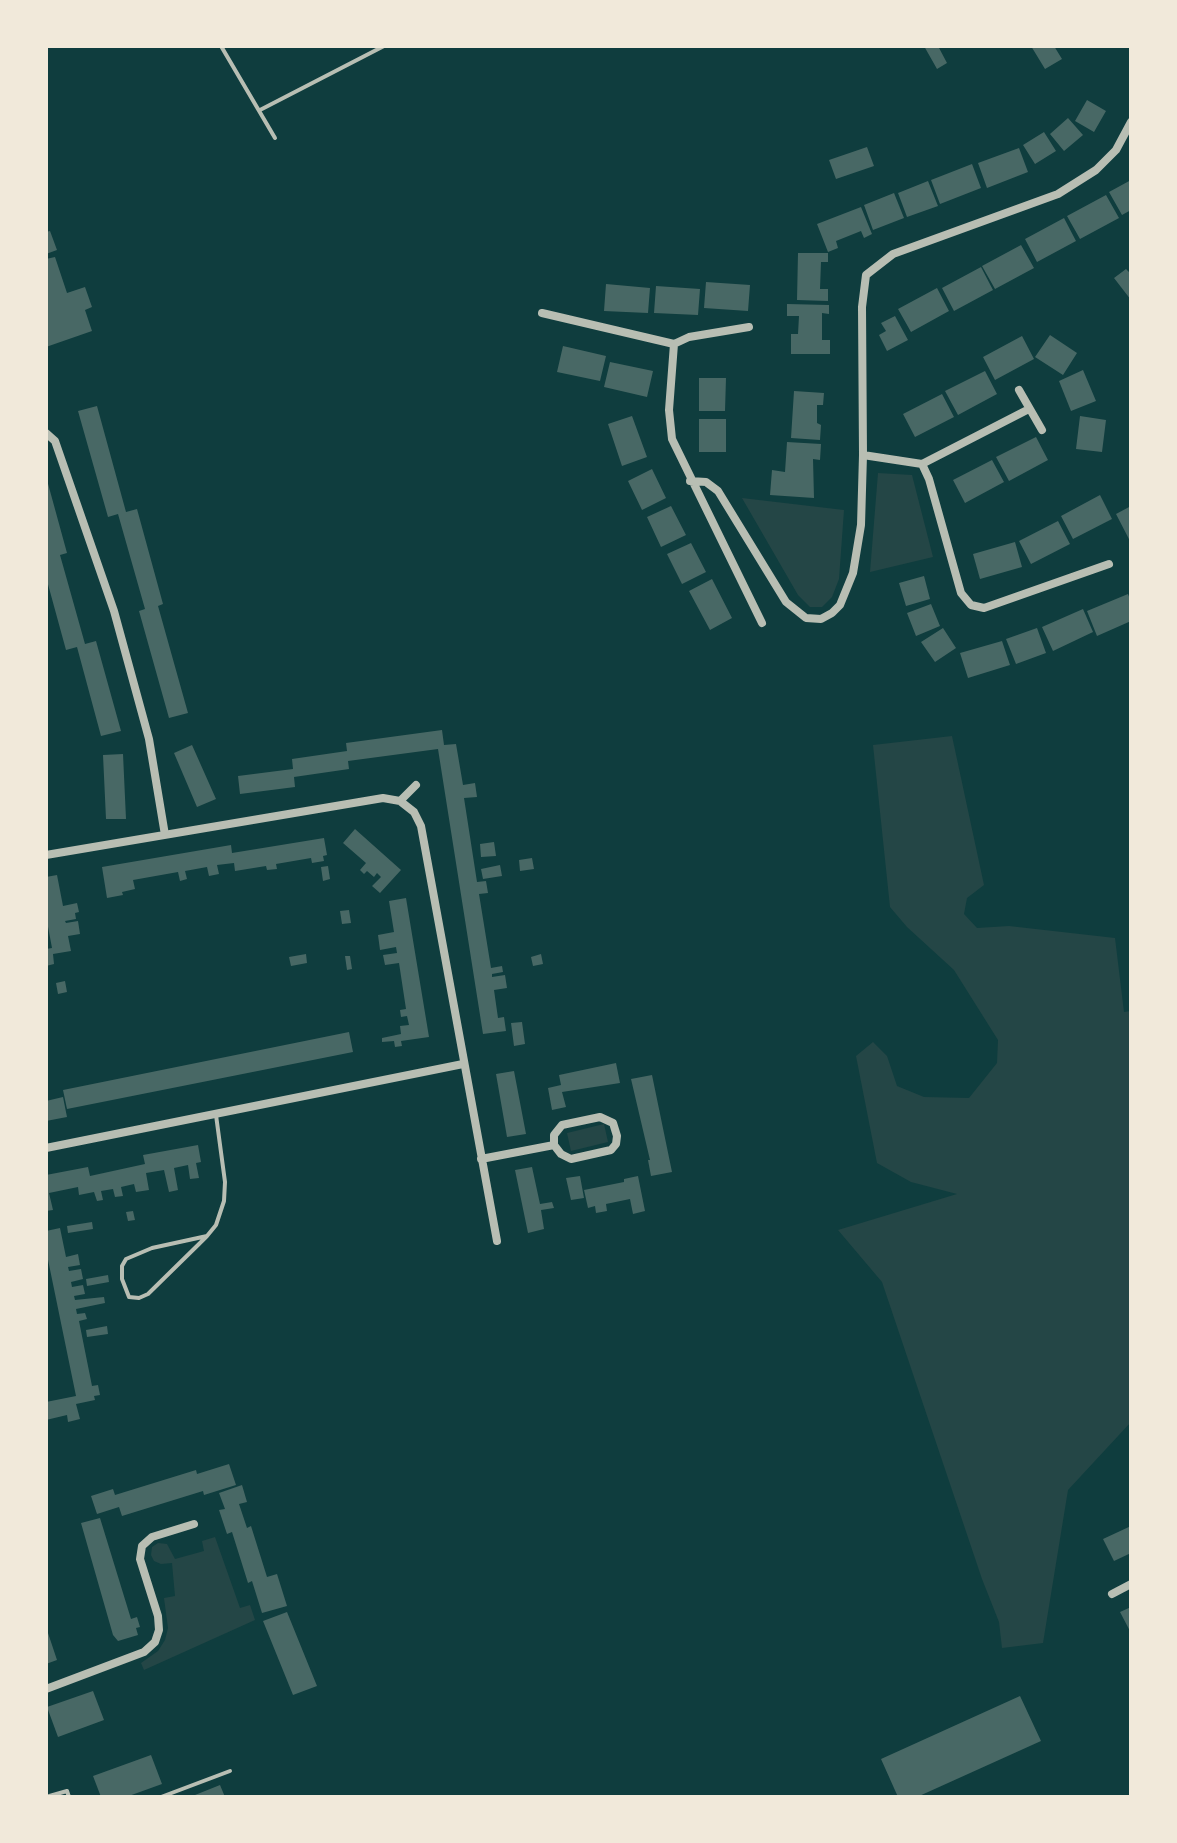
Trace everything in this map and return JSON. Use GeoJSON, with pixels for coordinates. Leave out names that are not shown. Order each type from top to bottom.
{"type":"FeatureCollection","features":[{"type":"Feature","properties":{"kind":"street"},"geometry":{"type":"LineString","coordinates":[[690,481],[706,482],[718,491],[786,602],[806,618],[821,619],[832,613],[840,605],[853,573],[861,525],[862,307],[866,275],[893,254],[1058,194],[1096,170],[1116,150],[1131,122]]}},
{"type":"Feature","properties":{"kind":"street"},"geometry":{"type":"LineString","coordinates":[[542,313],[674,344],[689,337],[749,327]]}},
{"type":"Feature","properties":{"kind":"street"},"geometry":{"type":"LineString","coordinates":[[674,344],[669,410],[672,439],[762,623]]}},
{"type":"Feature","properties":{"kind":"street"},"geometry":{"type":"LineString","coordinates":[[1019,390],[1042,430]]}},
{"type":"Feature","properties":{"kind":"street"},"geometry":{"type":"LineString","coordinates":[[863,455],[922,464],[1029,409]]}},
{"type":"Feature","properties":{"kind":"street"},"geometry":{"type":"LineString","coordinates":[[46,433],[55,441],[114,611],[149,739],[165,835]]}},
{"type":"Feature","properties":{"kind":"street"},"geometry":{"type":"LineString","coordinates":[[922,464],[961,593],[971,605],[984,608],[1109,564]]}},
{"type":"Feature","properties":{"kind":"street"},"geometry":{"type":"LineString","coordinates":[[400,801],[416,785]]}},
{"type":"Feature","properties":{"kind":"street"},"geometry":{"type":"LineString","coordinates":[[46,855],[383,798],[400,801],[414,812],[421,826],[497,1241]]}},
{"type":"Feature","properties":{"kind":"street"},"geometry":{"type":"LineString","coordinates":[[46,1148],[463,1064]]}},
{"type":"Feature","properties":{"kind":"street"},"geometry":{"type":"LineString","coordinates":[[600,1117],[613,1123],[617,1136],[611,1150],[571,1159],[561,1154],[554,1145],[554,1135],[562,1125],[600,1117]]}},
{"type":"Feature","properties":{"kind":"street"},"geometry":{"type":"LineString","coordinates":[[481,1159],[554,1145]]}},
{"type":"Feature","properties":{"kind":"street"},"geometry":{"type":"LineString","coordinates":[[46,1689],[144,1652],[155,1642],[159,1630],[158,1616],[140,1559],[142,1546],[152,1537],[194,1524]]}},
{"type":"Feature","properties":{"kind":"street"},"geometry":{"type":"LineString","coordinates":[[1112,1594],[1131,1584]]}},
{"type":"Feature","properties":{"kind":"lane"},"geometry":{"type":"LineString","coordinates":[[221,46],[275,138]]}},
{"type":"Feature","properties":{"kind":"lane"},"geometry":{"type":"LineString","coordinates":[[260,110],[384,46]]}},
{"type":"Feature","properties":{"kind":"lane"},"geometry":{"type":"LineString","coordinates":[[207,1236],[152,1248],[126,1259],[122,1266],[122,1279],[129,1297],[139,1298],[148,1294],[207,1236],[216,1225],[224,1201],[222,1147],[216,1112]]}},
{"type":"Feature","properties":{"kind":"lane"},"geometry":{"type":"LineString","coordinates":[[161,1797],[230,1771]]}},
{"type":"Feature","properties":{"kind":"lane"},"geometry":{"type":"LineString","coordinates":[[46,1797],[67,1791],[69,1797]]}},
{"type":"Feature","properties":{"kind":"shaded area"},"geometry":{"type":"Polygon","coordinates":[[[878,473],[912,475],[933,557],[870,572],[878,473]]]}},
{"type":"Feature","properties":{"kind":"shaded area"},"geometry":{"type":"Polygon","coordinates":[[[742,498],[844,510],[839,579],[832,597],[822,607],[810,607],[798,595],[742,498]]]}},
{"type":"Feature","properties":{"kind":"shaded area"},"geometry":{"type":"Polygon","coordinates":[[[952,736],[984,885],[967,898],[964,914],[977,928],[1009,926],[1115,938],[1124,1012],[1131,1011],[1131,1422],[1068,1490],[1043,1643],[1002,1648],[999,1622],[882,1282],[838,1230],[957,1194],[911,1182],[877,1163],[856,1056],[873,1042],[887,1056],[897,1086],[924,1097],[969,1098],[997,1063],[998,1040],[954,970],[890,907],[873,745],[952,736]]]}},
{"type":"Feature","properties":{"kind":"shaded area"},"geometry":{"type":"Polygon","coordinates":[[[604,1124],[608,1142],[571,1151],[567,1133],[604,1124]]]}},
{"type":"Feature","properties":{"kind":"shaded area"},"geometry":{"type":"Polygon","coordinates":[[[215,1537],[240,1608],[250,1605],[255,1620],[144,1670],[141,1663],[158,1651],[165,1640],[168,1628],[164,1598],[175,1596],[172,1563],[154,1561],[152,1547],[158,1543],[167,1544],[175,1559],[204,1551],[202,1541],[215,1537]]]}},
{"type":"Feature","properties":{"kind":"building"},"geometry":{"type":"Polygon","coordinates":[[[924,46],[938,46],[947,63],[937,69],[924,46]]]}},
{"type":"Feature","properties":{"kind":"building"},"geometry":{"type":"Polygon","coordinates":[[[1031,46],[1054,46],[1062,59],[1045,69],[1031,46]]]}},
{"type":"Feature","properties":{"kind":"building"},"geometry":{"type":"Polygon","coordinates":[[[1087,100],[1106,111],[1094,132],[1075,121],[1087,100]]]}},
{"type":"Feature","properties":{"kind":"building"},"geometry":{"type":"Polygon","coordinates":[[[1068,118],[1083,135],[1064,151],[1050,134],[1068,118]]]}},
{"type":"Feature","properties":{"kind":"building"},"geometry":{"type":"Polygon","coordinates":[[[1044,132],[1056,151],[1035,164],[1023,145],[1044,132]]]}},
{"type":"Feature","properties":{"kind":"building"},"geometry":{"type":"Polygon","coordinates":[[[867,147],[874,166],[836,179],[829,160],[867,147]]]}},
{"type":"Feature","properties":{"kind":"building"},"geometry":{"type":"Polygon","coordinates":[[[1019,148],[1028,172],[987,188],[978,163],[1019,148]]]}},
{"type":"Feature","properties":{"kind":"building"},"geometry":{"type":"Polygon","coordinates":[[[972,164],[981,188],[940,204],[931,180],[972,164]]]}},
{"type":"Feature","properties":{"kind":"building"},"geometry":{"type":"Polygon","coordinates":[[[1131,180],[1131,210],[1122,215],[1109,192],[1131,180]]]}},
{"type":"Feature","properties":{"kind":"building"},"geometry":{"type":"Polygon","coordinates":[[[928,181],[938,206],[907,217],[898,193],[928,181]]]}},
{"type":"Feature","properties":{"kind":"building"},"geometry":{"type":"Polygon","coordinates":[[[894,193],[904,218],[873,230],[864,205],[894,193]]]}},
{"type":"Feature","properties":{"kind":"building"},"geometry":{"type":"Polygon","coordinates":[[[1106,195],[1119,218],[1080,239],[1067,216],[1106,195]]]}},
{"type":"Feature","properties":{"kind":"building"},"geometry":{"type":"Polygon","coordinates":[[[861,207],[872,234],[864,238],[861,231],[836,241],[838,248],[828,252],[817,224],[861,207]]]}},
{"type":"Feature","properties":{"kind":"building"},"geometry":{"type":"Polygon","coordinates":[[[1064,218],[1076,241],[1037,262],[1025,239],[1064,218]]]}},
{"type":"Feature","properties":{"kind":"building"},"geometry":{"type":"Polygon","coordinates":[[[50,231],[57,250],[46,254],[46,232],[50,231]]]}},
{"type":"Feature","properties":{"kind":"building"},"geometry":{"type":"Polygon","coordinates":[[[1021,245],[1034,268],[995,289],[982,266],[1021,245]]]}},
{"type":"Feature","properties":{"kind":"building"},"geometry":{"type":"Polygon","coordinates":[[[798,253],[828,253],[828,262],[821,262],[820,289],[828,289],[828,301],[797,300],[798,253]]]}},
{"type":"Feature","properties":{"kind":"building"},"geometry":{"type":"Polygon","coordinates":[[[55,257],[67,293],[85,287],[92,307],[85,310],[92,331],[46,347],[46,259],[55,257]]]}},
{"type":"Feature","properties":{"kind":"building"},"geometry":{"type":"Polygon","coordinates":[[[981,267],[993,290],[954,311],[942,288],[981,267]]]}},
{"type":"Feature","properties":{"kind":"building"},"geometry":{"type":"Polygon","coordinates":[[[1126,269],[1131,271],[1131,300],[1114,278],[1126,269]]]}},
{"type":"Feature","properties":{"kind":"building"},"geometry":{"type":"Polygon","coordinates":[[[706,282],[750,285],[748,311],[704,308],[706,282]]]}},
{"type":"Feature","properties":{"kind":"building"},"geometry":{"type":"Polygon","coordinates":[[[606,284],[650,288],[648,313],[604,311],[606,284]]]}},
{"type":"Feature","properties":{"kind":"building"},"geometry":{"type":"Polygon","coordinates":[[[656,286],[700,289],[698,315],[654,313],[656,286]]]}},
{"type":"Feature","properties":{"kind":"building"},"geometry":{"type":"Polygon","coordinates":[[[937,288],[949,311],[911,332],[898,309],[937,288]]]}},
{"type":"Feature","properties":{"kind":"building"},"geometry":{"type":"Polygon","coordinates":[[[787,304],[829,305],[829,314],[822,313],[822,340],[830,340],[830,354],[791,354],[791,334],[798,334],[799,316],[787,316],[787,304]]]}},
{"type":"Feature","properties":{"kind":"building"},"geometry":{"type":"Polygon","coordinates":[[[895,316],[908,340],[887,351],[879,335],[886,331],[881,323],[895,316]]]}},
{"type":"Feature","properties":{"kind":"building"},"geometry":{"type":"Polygon","coordinates":[[[1050,335],[1077,353],[1063,375],[1035,357],[1050,335]]]}},
{"type":"Feature","properties":{"kind":"building"},"geometry":{"type":"Polygon","coordinates":[[[1022,336],[1034,359],[995,380],[983,357],[1022,336]]]}},
{"type":"Feature","properties":{"kind":"building"},"geometry":{"type":"Polygon","coordinates":[[[563,346],[606,356],[600,381],[557,372],[563,346]]]}},
{"type":"Feature","properties":{"kind":"building"},"geometry":{"type":"Polygon","coordinates":[[[610,362],[653,371],[647,397],[604,387],[610,362]]]}},
{"type":"Feature","properties":{"kind":"building"},"geometry":{"type":"Polygon","coordinates":[[[1083,370],[1096,401],[1071,411],[1059,381],[1083,370]]]}},
{"type":"Feature","properties":{"kind":"building"},"geometry":{"type":"Polygon","coordinates":[[[985,371],[997,394],[958,415],[945,391],[985,371]]]}},
{"type":"Feature","properties":{"kind":"building"},"geometry":{"type":"Polygon","coordinates":[[[699,378],[726,378],[725,411],[699,411],[699,378]]]}},
{"type":"Feature","properties":{"kind":"building"},"geometry":{"type":"Polygon","coordinates":[[[794,391],[824,393],[823,405],[817,405],[820,440],[791,438],[794,391]]]}},
{"type":"Feature","properties":{"kind":"building"},"geometry":{"type":"Polygon","coordinates":[[[942,394],[954,417],[915,437],[903,414],[942,394]]]}},
{"type":"Feature","properties":{"kind":"building"},"geometry":{"type":"Polygon","coordinates":[[[97,406],[126,512],[137,509],[163,604],[158,606],[188,713],[169,718],[139,611],[145,609],[118,514],[108,517],[78,411],[97,406]]]}},
{"type":"Feature","properties":{"kind":"building"},"geometry":{"type":"Polygon","coordinates":[[[632,416],[647,457],[622,466],[608,424],[632,416]]]}},
{"type":"Feature","properties":{"kind":"building"},"geometry":{"type":"Polygon","coordinates":[[[1080,416],[1106,420],[1102,452],[1076,449],[1080,416]]]}},
{"type":"Feature","properties":{"kind":"building"},"geometry":{"type":"Polygon","coordinates":[[[699,419],[726,419],[726,452],[699,452],[699,419]]]}},
{"type":"Feature","properties":{"kind":"building"},"geometry":{"type":"Polygon","coordinates":[[[1036,437],[1048,460],[1009,481],[996,457],[1036,437]]]}},
{"type":"Feature","properties":{"kind":"building"},"geometry":{"type":"Polygon","coordinates":[[[787,442],[821,444],[820,460],[813,459],[814,498],[770,495],[772,470],[785,472],[787,442]]]}},
{"type":"Feature","properties":{"kind":"building"},"geometry":{"type":"Polygon","coordinates":[[[992,460],[1004,482],[965,503],[953,480],[992,460]]]}},
{"type":"Feature","properties":{"kind":"building"},"geometry":{"type":"Polygon","coordinates":[[[652,469],[666,498],[642,510],[628,481],[652,469]]]}},
{"type":"Feature","properties":{"kind":"building"},"geometry":{"type":"Polygon","coordinates":[[[47,480],[67,553],[60,555],[85,644],[96,641],[121,731],[101,736],[77,647],[66,650],[46,577],[47,480]]]}},
{"type":"Feature","properties":{"kind":"building"},"geometry":{"type":"Polygon","coordinates":[[[1100,495],[1112,519],[1073,539],[1061,516],[1100,495]]]}},
{"type":"Feature","properties":{"kind":"building"},"geometry":{"type":"Polygon","coordinates":[[[671,506],[686,535],[661,547],[647,517],[671,506]]]}},
{"type":"Feature","properties":{"kind":"building"},"geometry":{"type":"Polygon","coordinates":[[[1131,506],[1131,543],[1116,514],[1131,506]]]}},
{"type":"Feature","properties":{"kind":"building"},"geometry":{"type":"Polygon","coordinates":[[[1058,521],[1070,544],[1031,564],[1019,541],[1058,521]]]}},
{"type":"Feature","properties":{"kind":"building"},"geometry":{"type":"Polygon","coordinates":[[[1015,542],[1022,567],[980,579],[973,554],[1015,542]]]}},
{"type":"Feature","properties":{"kind":"building"},"geometry":{"type":"Polygon","coordinates":[[[691,543],[706,572],[682,584],[667,554],[691,543]]]}},
{"type":"Feature","properties":{"kind":"building"},"geometry":{"type":"Polygon","coordinates":[[[924,576],[930,599],[906,606],[899,583],[924,576]]]}},
{"type":"Feature","properties":{"kind":"building"},"geometry":{"type":"Polygon","coordinates":[[[712,579],[732,618],[710,630],[689,591],[712,579]]]}},
{"type":"Feature","properties":{"kind":"building"},"geometry":{"type":"Polygon","coordinates":[[[1128,594],[1131,621],[1097,636],[1087,611],[1128,594]]]}},
{"type":"Feature","properties":{"kind":"building"},"geometry":{"type":"Polygon","coordinates":[[[931,604],[940,626],[916,636],[907,613],[931,604]]]}},
{"type":"Feature","properties":{"kind":"building"},"geometry":{"type":"Polygon","coordinates":[[[1083,609],[1093,632],[1053,651],[1042,627],[1083,609]]]}},
{"type":"Feature","properties":{"kind":"building"},"geometry":{"type":"Polygon","coordinates":[[[943,628],[956,648],[935,662],[921,642],[943,628]]]}},
{"type":"Feature","properties":{"kind":"building"},"geometry":{"type":"Polygon","coordinates":[[[1037,628],[1046,653],[1016,664],[1006,639],[1037,628]]]}},
{"type":"Feature","properties":{"kind":"building"},"geometry":{"type":"Polygon","coordinates":[[[1002,641],[1010,665],[968,678],[960,653],[1002,641]]]}},
{"type":"Feature","properties":{"kind":"building"},"geometry":{"type":"Polygon","coordinates":[[[442,730],[444,745],[456,744],[463,785],[475,783],[477,797],[464,798],[477,882],[486,881],[488,893],[479,894],[491,968],[502,966],[503,972],[492,974],[492,977],[505,975],[507,988],[494,990],[498,1018],[504,1017],[506,1031],[483,1034],[438,749],[348,761],[349,769],[294,777],[295,787],[240,794],[238,776],[293,769],[292,759],[347,751],[346,743],[442,730]]]}},
{"type":"Feature","properties":{"kind":"building"},"geometry":{"type":"Polygon","coordinates":[[[192,745],[216,799],[197,807],[174,753],[192,745]]]}},
{"type":"Feature","properties":{"kind":"building"},"geometry":{"type":"Polygon","coordinates":[[[123,754],[126,819],[106,819],[103,755],[123,754]]]}},
{"type":"Feature","properties":{"kind":"building"},"geometry":{"type":"Polygon","coordinates":[[[355,829],[401,870],[380,893],[372,886],[381,877],[377,873],[374,877],[367,871],[364,874],[360,870],[366,863],[343,843],[355,829]]]}},
{"type":"Feature","properties":{"kind":"building"},"geometry":{"type":"Polygon","coordinates":[[[324,838],[327,855],[323,856],[324,861],[312,863],[311,858],[276,864],[277,869],[267,870],[266,866],[235,871],[234,863],[217,865],[219,874],[209,876],[207,867],[185,871],[187,879],[180,881],[178,872],[133,880],[135,889],[107,898],[102,867],[231,845],[232,853],[324,838]]]}},
{"type":"Feature","properties":{"kind":"building"},"geometry":{"type":"Polygon","coordinates":[[[494,842],[496,856],[481,857],[480,844],[494,842]]]}},
{"type":"Feature","properties":{"kind":"building"},"geometry":{"type":"Polygon","coordinates":[[[532,858],[534,869],[520,871],[519,860],[532,858]]]}},
{"type":"Feature","properties":{"kind":"building"},"geometry":{"type":"Polygon","coordinates":[[[500,865],[502,876],[483,879],[481,869],[500,865]]]}},
{"type":"Feature","properties":{"kind":"building"},"geometry":{"type":"Polygon","coordinates":[[[328,866],[330,879],[323,881],[321,867],[328,866]]]}},
{"type":"Feature","properties":{"kind":"building"},"geometry":{"type":"Polygon","coordinates":[[[57,875],[63,906],[77,903],[79,912],[75,913],[76,919],[65,921],[78,921],[80,934],[68,936],[71,951],[53,954],[54,964],[46,966],[46,949],[52,948],[46,916],[46,877],[57,875]]]}},
{"type":"Feature","properties":{"kind":"building"},"geometry":{"type":"Polygon","coordinates":[[[406,898],[429,1037],[401,1041],[402,1046],[395,1047],[394,1041],[382,1042],[382,1038],[401,1034],[400,1026],[409,1025],[407,1016],[401,1017],[400,1010],[406,1009],[399,963],[385,965],[383,955],[397,953],[396,947],[380,950],[378,935],[394,932],[389,901],[406,898]]]}},
{"type":"Feature","properties":{"kind":"building"},"geometry":{"type":"Polygon","coordinates":[[[349,910],[351,923],[342,924],[340,911],[349,910]]]}},
{"type":"Feature","properties":{"kind":"building"},"geometry":{"type":"Polygon","coordinates":[[[306,954],[307,963],[291,966],[289,957],[306,954]]]}},
{"type":"Feature","properties":{"kind":"building"},"geometry":{"type":"Polygon","coordinates":[[[541,954],[543,964],[533,966],[531,957],[541,954]]]}},
{"type":"Feature","properties":{"kind":"building"},"geometry":{"type":"Polygon","coordinates":[[[345,956],[350,956],[352,969],[347,970],[345,956]]]}},
{"type":"Feature","properties":{"kind":"building"},"geometry":{"type":"Polygon","coordinates":[[[65,981],[67,992],[58,994],[56,983],[65,981]]]}},
{"type":"Feature","properties":{"kind":"building"},"geometry":{"type":"Polygon","coordinates":[[[522,1022],[525,1044],[514,1046],[511,1023],[522,1022]]]}},
{"type":"Feature","properties":{"kind":"building"},"geometry":{"type":"Polygon","coordinates":[[[349,1032],[353,1052],[67,1109],[63,1090],[349,1032]]]}},
{"type":"Feature","properties":{"kind":"building"},"geometry":{"type":"Polygon","coordinates":[[[616,1063],[620,1083],[562,1092],[566,1107],[552,1110],[548,1088],[561,1085],[559,1075],[616,1063]]]}},
{"type":"Feature","properties":{"kind":"building"},"geometry":{"type":"Polygon","coordinates":[[[514,1071],[526,1134],[507,1137],[496,1074],[514,1071]]]}},
{"type":"Feature","properties":{"kind":"building"},"geometry":{"type":"Polygon","coordinates":[[[652,1075],[672,1172],[651,1176],[631,1079],[652,1075]]]}},
{"type":"Feature","properties":{"kind":"building"},"geometry":{"type":"Polygon","coordinates":[[[63,1097],[67,1117],[46,1121],[46,1101],[63,1097]]]}},
{"type":"Feature","properties":{"kind":"building"},"geometry":{"type":"Polygon","coordinates":[[[198,1145],[201,1162],[196,1163],[199,1178],[190,1179],[188,1165],[174,1168],[178,1190],[169,1192],[164,1170],[146,1173],[149,1190],[136,1192],[134,1184],[121,1187],[123,1196],[115,1197],[113,1189],[101,1191],[103,1200],[97,1201],[94,1192],[79,1195],[78,1187],[49,1193],[53,1210],[46,1211],[46,1175],[88,1167],[90,1176],[145,1164],[143,1155],[198,1145]]]}},
{"type":"Feature","properties":{"kind":"building"},"geometry":{"type":"Polygon","coordinates":[[[532,1167],[540,1204],[552,1202],[554,1208],[541,1210],[544,1229],[528,1233],[515,1170],[532,1167]]]}},
{"type":"Feature","properties":{"kind":"building"},"geometry":{"type":"Polygon","coordinates":[[[580,1176],[584,1198],[571,1200],[566,1178],[580,1176]]]}},
{"type":"Feature","properties":{"kind":"building"},"geometry":{"type":"Polygon","coordinates":[[[638,1176],[645,1211],[633,1214],[630,1199],[606,1204],[607,1211],[596,1213],[595,1206],[588,1208],[584,1190],[638,1176]]]}},
{"type":"Feature","properties":{"kind":"building"},"geometry":{"type":"Polygon","coordinates":[[[133,1211],[135,1220],[128,1221],[126,1212],[133,1211]]]}},
{"type":"Feature","properties":{"kind":"building"},"geometry":{"type":"Polygon","coordinates":[[[92,1222],[93,1229],[68,1233],[67,1226],[92,1222]]]}},
{"type":"Feature","properties":{"kind":"building"},"geometry":{"type":"Polygon","coordinates":[[[60,1228],[66,1257],[78,1254],[80,1265],[68,1267],[69,1271],[81,1269],[83,1279],[71,1282],[72,1287],[83,1285],[85,1294],[74,1296],[75,1300],[104,1297],[105,1303],[76,1309],[77,1314],[85,1313],[87,1319],[79,1321],[92,1386],[98,1385],[100,1395],[94,1396],[95,1400],[76,1404],[80,1419],[68,1422],[67,1415],[46,1420],[46,1402],[76,1396],[46,1250],[46,1231],[60,1228]]]}},
{"type":"Feature","properties":{"kind":"building"},"geometry":{"type":"Polygon","coordinates":[[[108,1275],[109,1282],[87,1286],[86,1279],[108,1275]]]}},
{"type":"Feature","properties":{"kind":"building"},"geometry":{"type":"Polygon","coordinates":[[[107,1326],[108,1334],[87,1337],[86,1330],[107,1326]]]}},
{"type":"Feature","properties":{"kind":"building"},"geometry":{"type":"Polygon","coordinates":[[[229,1464],[236,1485],[204,1495],[203,1491],[122,1516],[119,1507],[97,1514],[91,1496],[113,1489],[115,1495],[196,1470],[197,1474],[229,1464]]]}},
{"type":"Feature","properties":{"kind":"building"},"geometry":{"type":"Polygon","coordinates":[[[242,1485],[247,1502],[239,1504],[247,1528],[251,1526],[267,1577],[277,1574],[287,1606],[262,1613],[252,1581],[248,1583],[232,1532],[227,1534],[219,1510],[225,1509],[219,1493],[242,1485]]]}},
{"type":"Feature","properties":{"kind":"building"},"geometry":{"type":"Polygon","coordinates":[[[100,1518],[131,1619],[137,1617],[140,1627],[136,1628],[138,1635],[118,1641],[113,1635],[81,1523],[100,1518]]]}},
{"type":"Feature","properties":{"kind":"building"},"geometry":{"type":"Polygon","coordinates":[[[1131,1526],[1131,1553],[1114,1561],[1103,1539],[1131,1526]]]}},
{"type":"Feature","properties":{"kind":"building"},"geometry":{"type":"Polygon","coordinates":[[[1131,1607],[1131,1633],[1120,1612],[1131,1607]]]}},
{"type":"Feature","properties":{"kind":"building"},"geometry":{"type":"Polygon","coordinates":[[[287,1612],[317,1686],[293,1695],[263,1621],[287,1612]]]}},
{"type":"Feature","properties":{"kind":"building"},"geometry":{"type":"Polygon","coordinates":[[[46,1627],[57,1660],[46,1664],[46,1627]]]}},
{"type":"Feature","properties":{"kind":"building"},"geometry":{"type":"Polygon","coordinates":[[[93,1691],[104,1720],[58,1737],[47,1707],[93,1691]]]}},
{"type":"Feature","properties":{"kind":"building"},"geometry":{"type":"Polygon","coordinates":[[[1020,1696],[1041,1741],[917,1797],[898,1797],[881,1759],[1020,1696]]]}},
{"type":"Feature","properties":{"kind":"building"},"geometry":{"type":"Polygon","coordinates":[[[151,1755],[162,1784],[126,1797],[101,1797],[93,1776],[151,1755]]]}},
{"type":"Feature","properties":{"kind":"building"},"geometry":{"type":"Polygon","coordinates":[[[220,1785],[225,1797],[190,1797],[220,1785]]]}}]}
